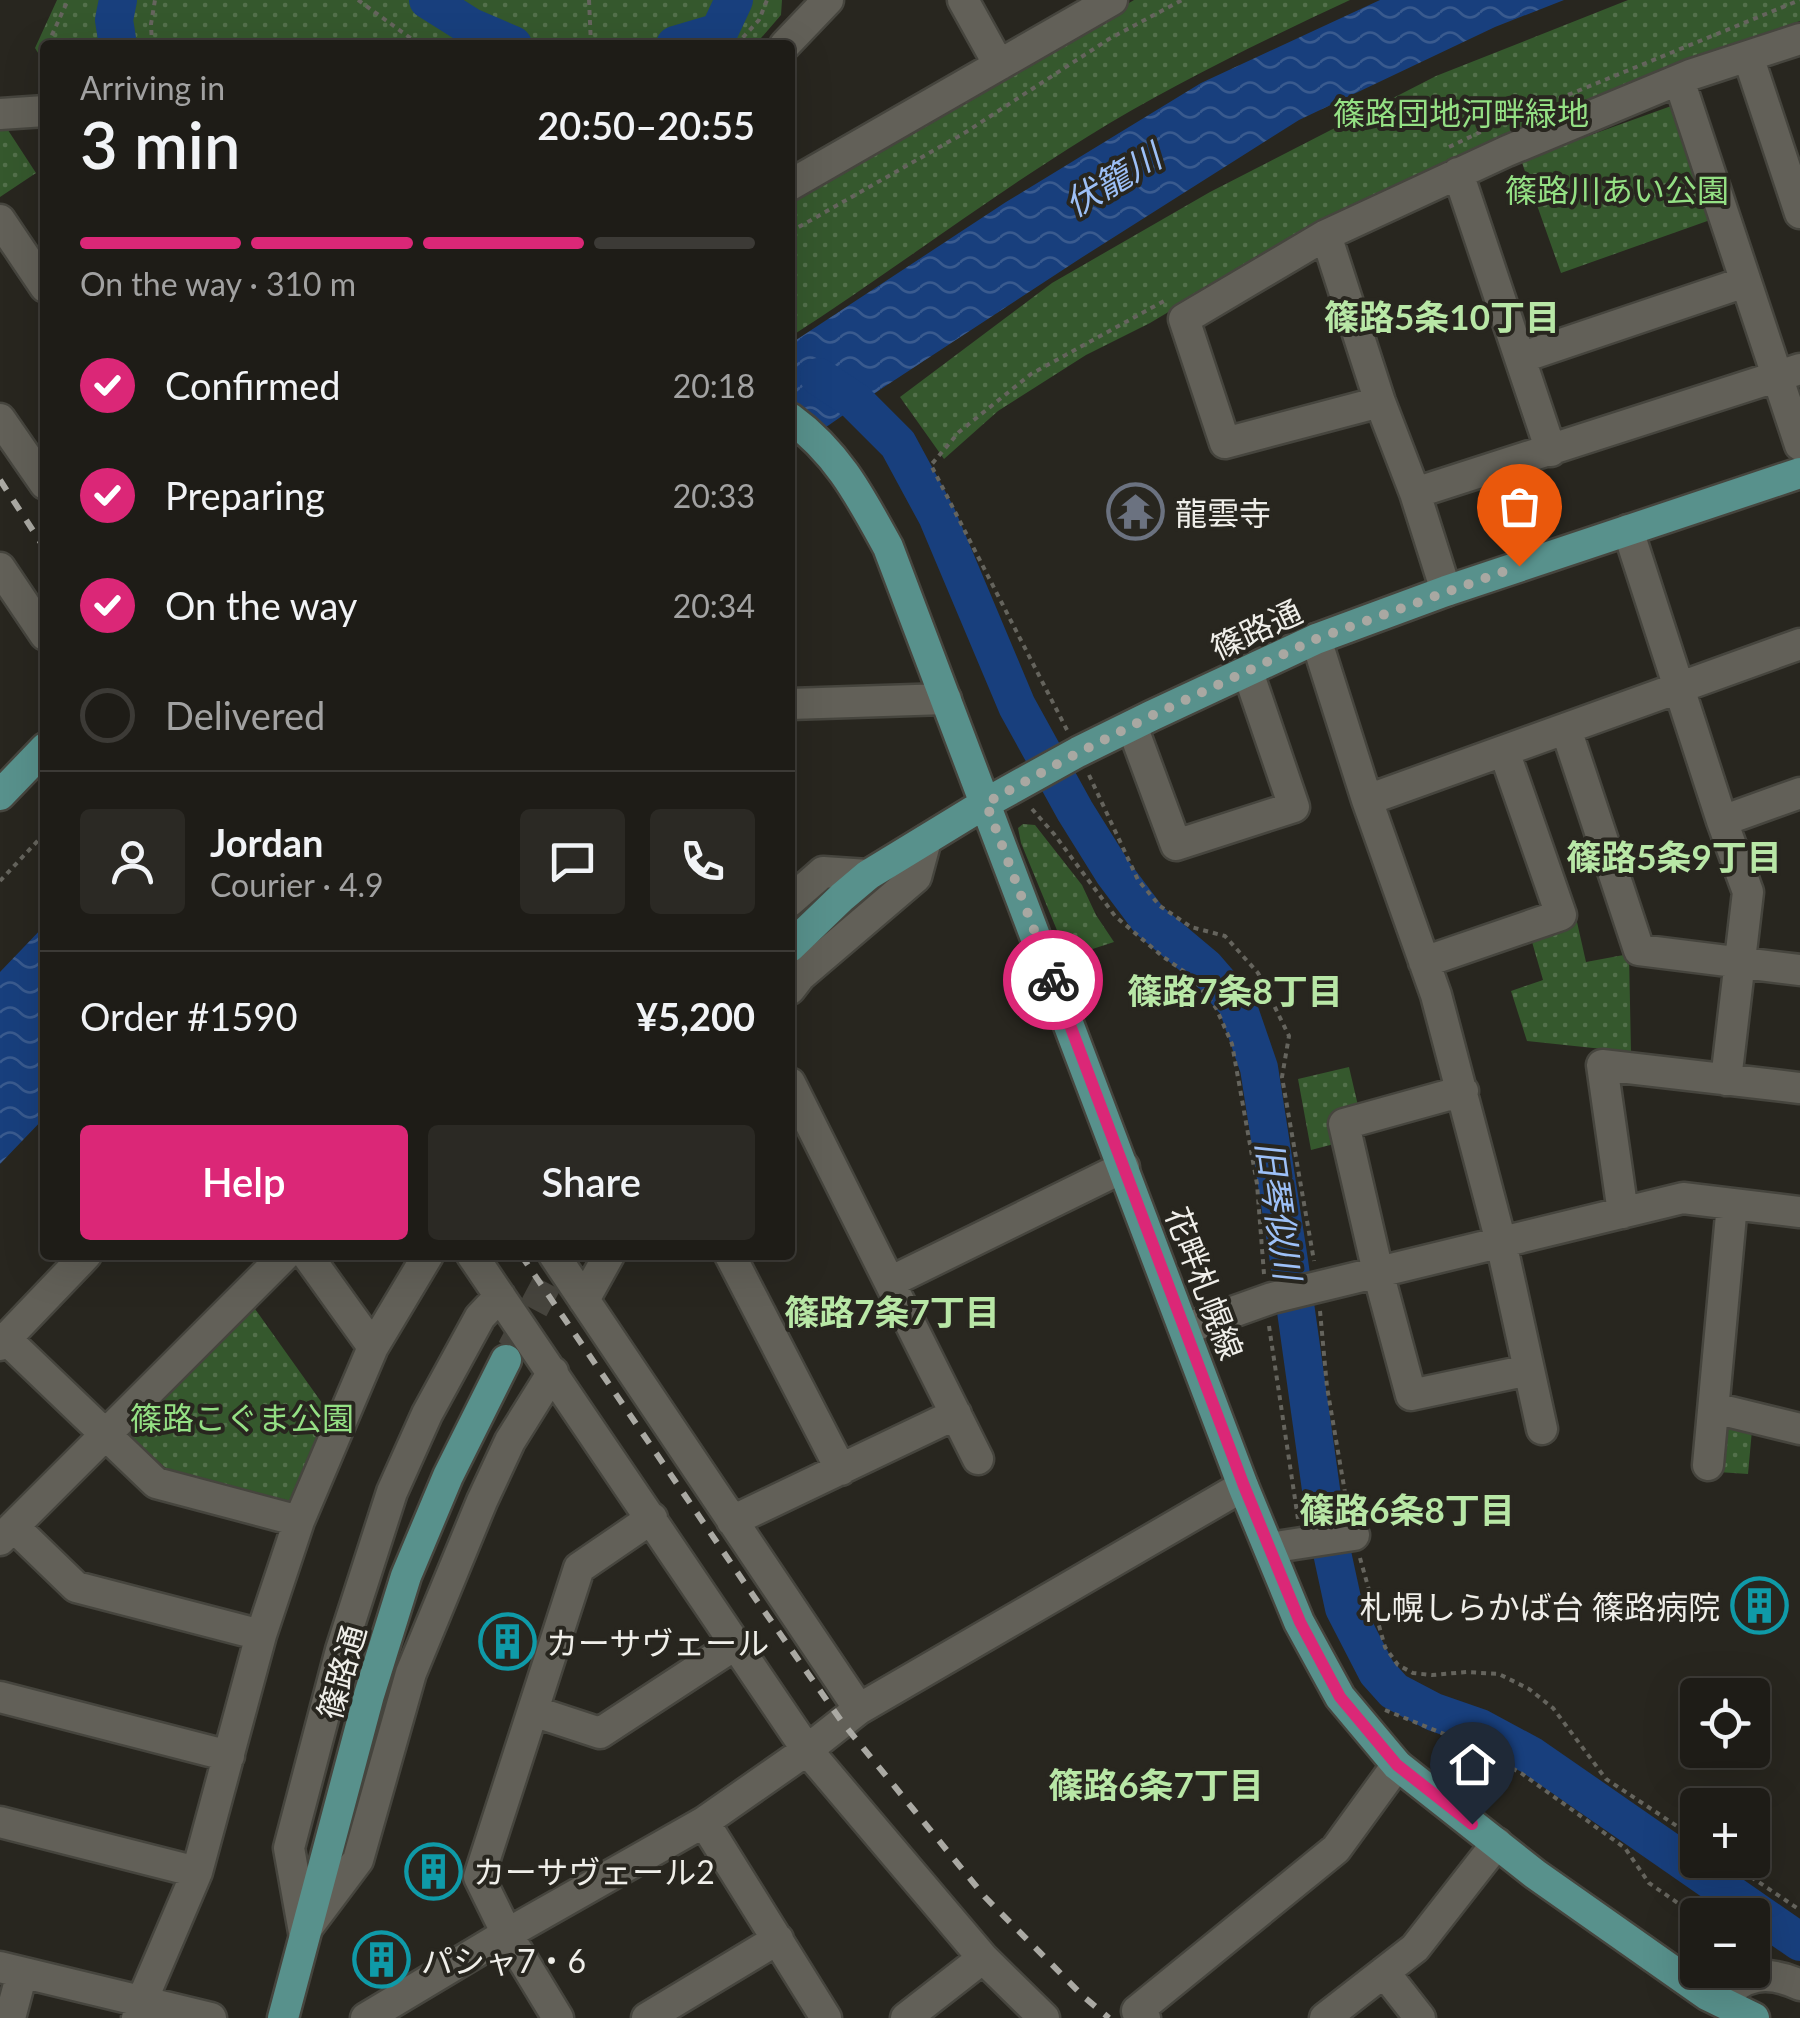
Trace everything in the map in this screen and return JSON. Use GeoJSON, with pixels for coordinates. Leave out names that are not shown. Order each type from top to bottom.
{"type":"FeatureCollection","features":[{"type":"Feature","properties":{"kind":"main road","name":"花畔札幌線"},"geometry":{"type":"LineString","coordinates":[[795,422],[836,460],[888,547],[1244,1486],[1300,1622],[1340,1697],[1397,1765],[1497,1843],[1707,1996],[1754,2018]]}},
{"type":"Feature","properties":{"kind":"main road","name":"篠路通"},"geometry":{"type":"LineString","coordinates":[[795,941],[868,876],[986,803],[1031,794],[1075,754],[1316,639],[1446,590],[1800,473]]}},
{"type":"Feature","properties":{"kind":"main road"},"geometry":{"type":"LineString","coordinates":[[0,795],[40,753]]}},
{"type":"Feature","properties":{"kind":"main road","name":"篠路通"},"geometry":{"type":"LineString","coordinates":[[283,2018],[365,1712],[406,1576],[448,1476],[506,1360]]}},
{"type":"Feature","properties":{"kind":"street"},"geometry":{"type":"LineString","coordinates":[[790,40],[828,0]]}},
{"type":"Feature","properties":{"kind":"street"},"geometry":{"type":"LineString","coordinates":[[963,0],[1000,65]]}},
{"type":"Feature","properties":{"kind":"street"},"geometry":{"type":"LineString","coordinates":[[795,182],[1112,0]]}},
{"type":"Feature","properties":{"kind":"street"},"geometry":{"type":"LineString","coordinates":[[1380,402],[1225,443],[1184,319],[1453,161],[1506,151],[1679,80],[1800,38]]}},
{"type":"Feature","properties":{"kind":"street"},"geometry":{"type":"LineString","coordinates":[[1748,56],[1800,213]]}},
{"type":"Feature","properties":{"kind":"street"},"geometry":{"type":"LineString","coordinates":[[1679,80],[1745,282],[1788,373],[1800,446]]}},
{"type":"Feature","properties":{"kind":"street"},"geometry":{"type":"LineString","coordinates":[[0,114],[40,112]]}},
{"type":"Feature","properties":{"kind":"street"},"geometry":{"type":"LineString","coordinates":[[1453,161],[1551,451]]}},
{"type":"Feature","properties":{"kind":"street"},"geometry":{"type":"LineString","coordinates":[[0,220],[40,280]]}},
{"type":"Feature","properties":{"kind":"street"},"geometry":{"type":"LineString","coordinates":[[1326,235],[1446,590]]}},
{"type":"Feature","properties":{"kind":"street"},"geometry":{"type":"LineString","coordinates":[[1520,358],[1745,282]]}},
{"type":"Feature","properties":{"kind":"street"},"geometry":{"type":"LineString","coordinates":[[1414,494],[1788,373]]}},
{"type":"Feature","properties":{"kind":"street"},"geometry":{"type":"LineString","coordinates":[[0,419],[40,470]]}},
{"type":"Feature","properties":{"kind":"street"},"geometry":{"type":"LineString","coordinates":[[1628,530],[1748,892],[1726,1080]]}},
{"type":"Feature","properties":{"kind":"street"},"geometry":{"type":"LineString","coordinates":[[0,568],[40,628]]}},
{"type":"Feature","properties":{"kind":"street"},"geometry":{"type":"LineString","coordinates":[[1316,639],[1463,1091],[1542,1429]]}},
{"type":"Feature","properties":{"kind":"street"},"geometry":{"type":"LineString","coordinates":[[1367,800],[1800,644]]}},
{"type":"Feature","properties":{"kind":"street"},"geometry":{"type":"LineString","coordinates":[[1132,726],[1176,845],[1294,807],[1248,672]]}},
{"type":"Feature","properties":{"kind":"street"},"geometry":{"type":"LineString","coordinates":[[795,704],[946,699]]}},
{"type":"Feature","properties":{"kind":"street"},"geometry":{"type":"LineString","coordinates":[[1566,729],[1638,950],[1800,970]]}},
{"type":"Feature","properties":{"kind":"street"},"geometry":{"type":"LineString","coordinates":[[1424,962],[1561,916],[1504,751]]}},
{"type":"Feature","properties":{"kind":"street"},"geometry":{"type":"LineString","coordinates":[[1722,820],[1800,793]]}},
{"type":"Feature","properties":{"kind":"street"},"geometry":{"type":"LineString","coordinates":[[795,982],[916,876],[926,840]]}},
{"type":"Feature","properties":{"kind":"street"},"geometry":{"type":"LineString","coordinates":[[795,896],[823,872],[868,876]]}},
{"type":"Feature","properties":{"kind":"street"},"geometry":{"type":"LineString","coordinates":[[1623,1213],[1602,1065],[1800,1088]]}},
{"type":"Feature","properties":{"kind":"street"},"geometry":{"type":"LineString","coordinates":[[1463,1091],[1344,1124],[1378,1272],[1411,1395],[1529,1370]]}},
{"type":"Feature","properties":{"kind":"street"},"geometry":{"type":"LineString","coordinates":[[795,1093],[978,1459]]}},
{"type":"Feature","properties":{"kind":"street"},"geometry":{"type":"LineString","coordinates":[[890,1282],[1124,1167]]}},
{"type":"Feature","properties":{"kind":"street"},"geometry":{"type":"LineString","coordinates":[[1185,1329],[1315,1287],[1682,1198],[1800,1212]]}},
{"type":"Feature","properties":{"kind":"street"},"geometry":{"type":"LineString","coordinates":[[1708,1465],[1732,1204]]}},
{"type":"Feature","properties":{"kind":"street"},"geometry":{"type":"LineString","coordinates":[[81,1260],[3,1342],[156,1483],[299,1521]]}},
{"type":"Feature","properties":{"kind":"street"},"geometry":{"type":"LineString","coordinates":[[261,1635],[76,1587],[7,1534],[281,1260]]}},
{"type":"Feature","properties":{"kind":"street"},"geometry":{"type":"LineString","coordinates":[[311,1260],[373,1347]]}},
{"type":"Feature","properties":{"kind":"street"},"geometry":{"type":"LineString","coordinates":[[139,2010],[197,1872],[261,1635],[299,1521],[373,1347],[425,1260]]}},
{"type":"Feature","properties":{"kind":"street"},"geometry":{"type":"LineString","coordinates":[[475,1260],[807,1750],[983,1958],[1044,2018]]}},
{"type":"Feature","properties":{"kind":"street"},"geometry":{"type":"LineString","coordinates":[[557,1260],[859,1710]]}},
{"type":"Feature","properties":{"kind":"street"},"geometry":{"type":"LineString","coordinates":[[584,1300],[606,1260]]}},
{"type":"Feature","properties":{"kind":"street"},"geometry":{"type":"LineString","coordinates":[[733,1260],[841,1470]]}},
{"type":"Feature","properties":{"kind":"street"},"geometry":{"type":"LineString","coordinates":[[304,1932],[289,1848],[340,1650],[392,1492],[427,1414],[480,1317],[500,1296]]}},
{"type":"Feature","properties":{"kind":"street"},"geometry":{"type":"LineString","coordinates":[[304,1932],[358,1860],[411,1673],[482,1501],[548,1365]]}},
{"type":"Feature","properties":{"kind":"street"},"geometry":{"type":"LineString","coordinates":[[1714,1408],[1800,1429]]}},
{"type":"Feature","properties":{"kind":"street"},"geometry":{"type":"LineString","coordinates":[[732,1522],[956,1414]]}},
{"type":"Feature","properties":{"kind":"street"},"geometry":{"type":"LineString","coordinates":[[366,2018],[704,1822],[859,1710],[1244,1486]]}},
{"type":"Feature","properties":{"kind":"street"},"geometry":{"type":"LineString","coordinates":[[558,2018],[507,1934],[479,1876],[579,1568],[652,1518]]}},
{"type":"Feature","properties":{"kind":"street"},"geometry":{"type":"LineString","coordinates":[[1269,1548],[1354,1535]]}},
{"type":"Feature","properties":{"kind":"street"},"geometry":{"type":"LineString","coordinates":[[533,1712],[600,1734],[736,1644]]}},
{"type":"Feature","properties":{"kind":"street"},"geometry":{"type":"LineString","coordinates":[[0,1697],[229,1756]]}},
{"type":"Feature","properties":{"kind":"street"},"geometry":{"type":"LineString","coordinates":[[1146,2018],[1137,2011],[1336,1849],[1397,1765]]}},
{"type":"Feature","properties":{"kind":"street"},"geometry":{"type":"LineString","coordinates":[[0,1822],[197,1872]]}},
{"type":"Feature","properties":{"kind":"street"},"geometry":{"type":"LineString","coordinates":[[704,1822],[826,2018]]}},
{"type":"Feature","properties":{"kind":"street"},"geometry":{"type":"LineString","coordinates":[[1325,2018],[1415,1948],[1497,1843]]}},
{"type":"Feature","properties":{"kind":"street"},"geometry":{"type":"LineString","coordinates":[[647,2018],[778,1940]]}},
{"type":"Feature","properties":{"kind":"street"},"geometry":{"type":"LineString","coordinates":[[906,2018],[983,1958]]}},
{"type":"Feature","properties":{"kind":"street"},"geometry":{"type":"LineString","coordinates":[[10,2018],[11,1970],[139,2010],[210,2018]]}},
{"type":"Feature","properties":{"kind":"street"},"geometry":{"type":"LineString","coordinates":[[1384,1972],[1420,2018]]}},
{"type":"Feature","properties":{"kind":"street"},"geometry":{"type":"LineString","coordinates":[[1720,2002],[1730,1988],[1761,1975],[1800,1985]]}},
{"type":"Feature","properties":{"kind":"path"},"geometry":{"type":"LineString","coordinates":[[52,40],[68,0]]}},
{"type":"Feature","properties":{"kind":"path"},"geometry":{"type":"LineString","coordinates":[[152,40],[155,0]]}},
{"type":"Feature","properties":{"kind":"path"},"geometry":{"type":"LineString","coordinates":[[358,0],[413,40]]}},
{"type":"Feature","properties":{"kind":"path"},"geometry":{"type":"LineString","coordinates":[[589,0],[591,40]]}},
{"type":"Feature","properties":{"kind":"path"},"geometry":{"type":"LineString","coordinates":[[741,40],[759,20],[767,0]]}},
{"type":"Feature","properties":{"kind":"path"},"geometry":{"type":"LineString","coordinates":[[795,229],[966,132],[1109,39],[1182,0]]}},
{"type":"Feature","properties":{"kind":"path"},"geometry":{"type":"LineString","coordinates":[[1453,161],[1516,116],[1800,0]]}},
{"type":"Feature","properties":{"kind":"path"},"geometry":{"type":"LineString","coordinates":[[1176,294],[1031,374],[959,432],[931,465],[1138,880],[1160,906],[1191,927],[1225,936],[1258,973],[1289,1036],[1282,1077],[1327,1387],[1354,1535],[1385,1648],[1398,1665],[1413,1672],[1498,1674],[1529,1689],[1554,1708],[1606,1779],[1680,1828]]}},
{"type":"Feature","properties":{"kind":"path"},"geometry":{"type":"LineString","coordinates":[[1031,794],[1054,834],[1116,916],[1192,977],[1216,1008],[1232,1044],[1257,1184],[1268,1300],[1305,1543]]}},
{"type":"Feature","properties":{"kind":"path"},"geometry":{"type":"LineString","coordinates":[[0,880],[40,838]]}},
{"type":"Feature","properties":{"kind":"path"},"geometry":{"type":"LineString","coordinates":[[1379,1708],[1459,1740],[1521,1773],[1625,1848],[1649,1883],[1680,1905]]}},
{"type":"Feature","properties":{"kind":"path"},"geometry":{"type":"LineString","coordinates":[[1753,1878],[1800,1910]]}},
{"type":"Feature","properties":{"kind":"green space"},"geometry":{"type":"Polygon","coordinates":[[[57,0],[782,0],[781,15],[759,40],[40,40],[40,56],[35,48],[57,0]]]}},
{"type":"Feature","properties":{"kind":"green space","name":"篠路団地河畔緑地"},"geometry":{"type":"Polygon","coordinates":[[[1134,0],[1350,0],[1216,65],[1119,118],[795,334],[795,199],[1134,0]]]}},
{"type":"Feature","properties":{"kind":"green space","name":"篠路団地河畔緑地"},"geometry":{"type":"Polygon","coordinates":[[[1628,0],[1800,0],[1800,21],[1696,56],[1602,96],[1227,277],[1086,355],[998,411],[944,459],[900,397],[1052,283],[1210,192],[1436,76],[1628,0]]]}},
{"type":"Feature","properties":{"kind":"green space","name":"篠路川あい公園"},"geometry":{"type":"Polygon","coordinates":[[[1674,105],[1713,219],[1561,273],[1521,160],[1674,105]]]}},
{"type":"Feature","properties":{"kind":"green space"},"geometry":{"type":"Polygon","coordinates":[[[0,124],[4,124],[36,173],[0,197],[0,124]]]}},
{"type":"Feature","properties":{"kind":"green space"},"geometry":{"type":"Polygon","coordinates":[[[1023,824],[1035,825],[1082,885],[1114,942],[1068,957],[1021,843],[1018,828],[1023,824]]]}},
{"type":"Feature","properties":{"kind":"green space"},"geometry":{"type":"Polygon","coordinates":[[[1577,922],[1586,962],[1629,954],[1631,1052],[1527,1041],[1511,991],[1543,980],[1530,935],[1577,922]]]}},
{"type":"Feature","properties":{"kind":"green space"},"geometry":{"type":"Polygon","coordinates":[[[1349,1067],[1359,1110],[1338,1143],[1311,1150],[1298,1079],[1349,1067]]]}},
{"type":"Feature","properties":{"kind":"green space","name":"篠路こぐま公園"},"geometry":{"type":"Polygon","coordinates":[[[250,1302],[332,1417],[298,1502],[287,1506],[167,1469],[126,1434],[250,1302]]]}},
{"type":"Feature","properties":{"kind":"green space"},"geometry":{"type":"Polygon","coordinates":[[[1722,1424],[1752,1430],[1748,1474],[1718,1472],[1722,1424]]]}},
{"type":"Feature","properties":{"kind":"water","name":"伏籠川"},"geometry":{"type":"Polygon","coordinates":[[[1380,0],[1564,0],[1495,27],[1299,120],[1081,258],[795,449],[795,341],[1006,202],[1201,83],[1380,0]]]}},
{"type":"Feature","properties":{"kind":"water"},"geometry":{"type":"Polygon","coordinates":[[[40,930],[40,1122],[0,1164],[0,972],[40,930]]]}},
{"type":"Feature","properties":{"kind":"waterway"},"geometry":{"type":"LineString","coordinates":[[117,40],[114,20],[118,0]]}},
{"type":"Feature","properties":{"kind":"waterway"},"geometry":{"type":"LineString","coordinates":[[428,0],[471,27],[501,40]]}},
{"type":"Feature","properties":{"kind":"waterway"},"geometry":{"type":"LineString","coordinates":[[692,40],[719,32],[734,0]]}},
{"type":"Feature","properties":{"kind":"waterway","name":"旧琴似川"},"geometry":{"type":"LineString","coordinates":[[819,377],[855,401],[898,444],[937,516],[1017,706],[1113,872],[1149,920],[1205,967],[1237,1004],[1259,1068],[1326,1525],[1344,1608],[1377,1672],[1394,1691],[1434,1712],[1480,1728],[1532,1756],[1800,1942]]}},
{"type":"Feature","properties":{"kind":"tunnel"},"geometry":{"type":"LineString","coordinates":[[512,1349],[559,1260]]}},
{"type":"Feature","properties":{"kind":"railway"},"geometry":{"type":"LineString","coordinates":[[0,480],[40,541]]}},
{"type":"Feature","properties":{"kind":"railway"},"geometry":{"type":"LineString","coordinates":[[524,1260],[842,1722],[985,1897],[1109,2018]]}},
{"type":"Feature","properties":{"kind":"way so far"},"geometry":{"type":"LineString","coordinates":[[1053,980],[986,803],[1151,716],[1316,639],[1519,566]]}},
{"type":"Feature","properties":{"kind":"place","name":"龍雲寺"},"geometry":{"type":"Point","coordinates":[1136,512]}},
{"type":"Feature","properties":{"kind":"place","name":"札幌しらかば台 篠路病院"},"geometry":{"type":"Point","coordinates":[1759,1606]}},
{"type":"Feature","properties":{"kind":"place","name":"カーサヴェール"},"geometry":{"type":"Point","coordinates":[507,1642]}},
{"type":"Feature","properties":{"kind":"place","name":"カーサヴェール2"},"geometry":{"type":"Point","coordinates":[434,1871]}},
{"type":"Feature","properties":{"kind":"place","name":"パシャ7・6"},"geometry":{"type":"Point","coordinates":[382,1960]}},
{"type":"Feature","properties":{"kind":"district","name":"篠路5条10丁目"},"geometry":{"type":"Point","coordinates":[1442,316]}},
{"type":"Feature","properties":{"kind":"district","name":"篠路5条9丁目"},"geometry":{"type":"Point","coordinates":[1674,856]}},
{"type":"Feature","properties":{"kind":"district","name":"篠路7条8丁目"},"geometry":{"type":"Point","coordinates":[1235,990]}},
{"type":"Feature","properties":{"kind":"district","name":"篠路7条7丁目"},"geometry":{"type":"Point","coordinates":[892,1311]}},
{"type":"Feature","properties":{"kind":"district","name":"篠路6条8丁目"},"geometry":{"type":"Point","coordinates":[1407,1509]}},
{"type":"Feature","properties":{"kind":"district","name":"篠路6条7丁目"},"geometry":{"type":"Point","coordinates":[1156,1784]}},
{"type":"Feature","properties":{"kind":"route"},"geometry":{"type":"LineString","coordinates":[[1053,980],[1244,1486],[1300,1622],[1340,1697],[1397,1765],[1472,1824]]}}]}
